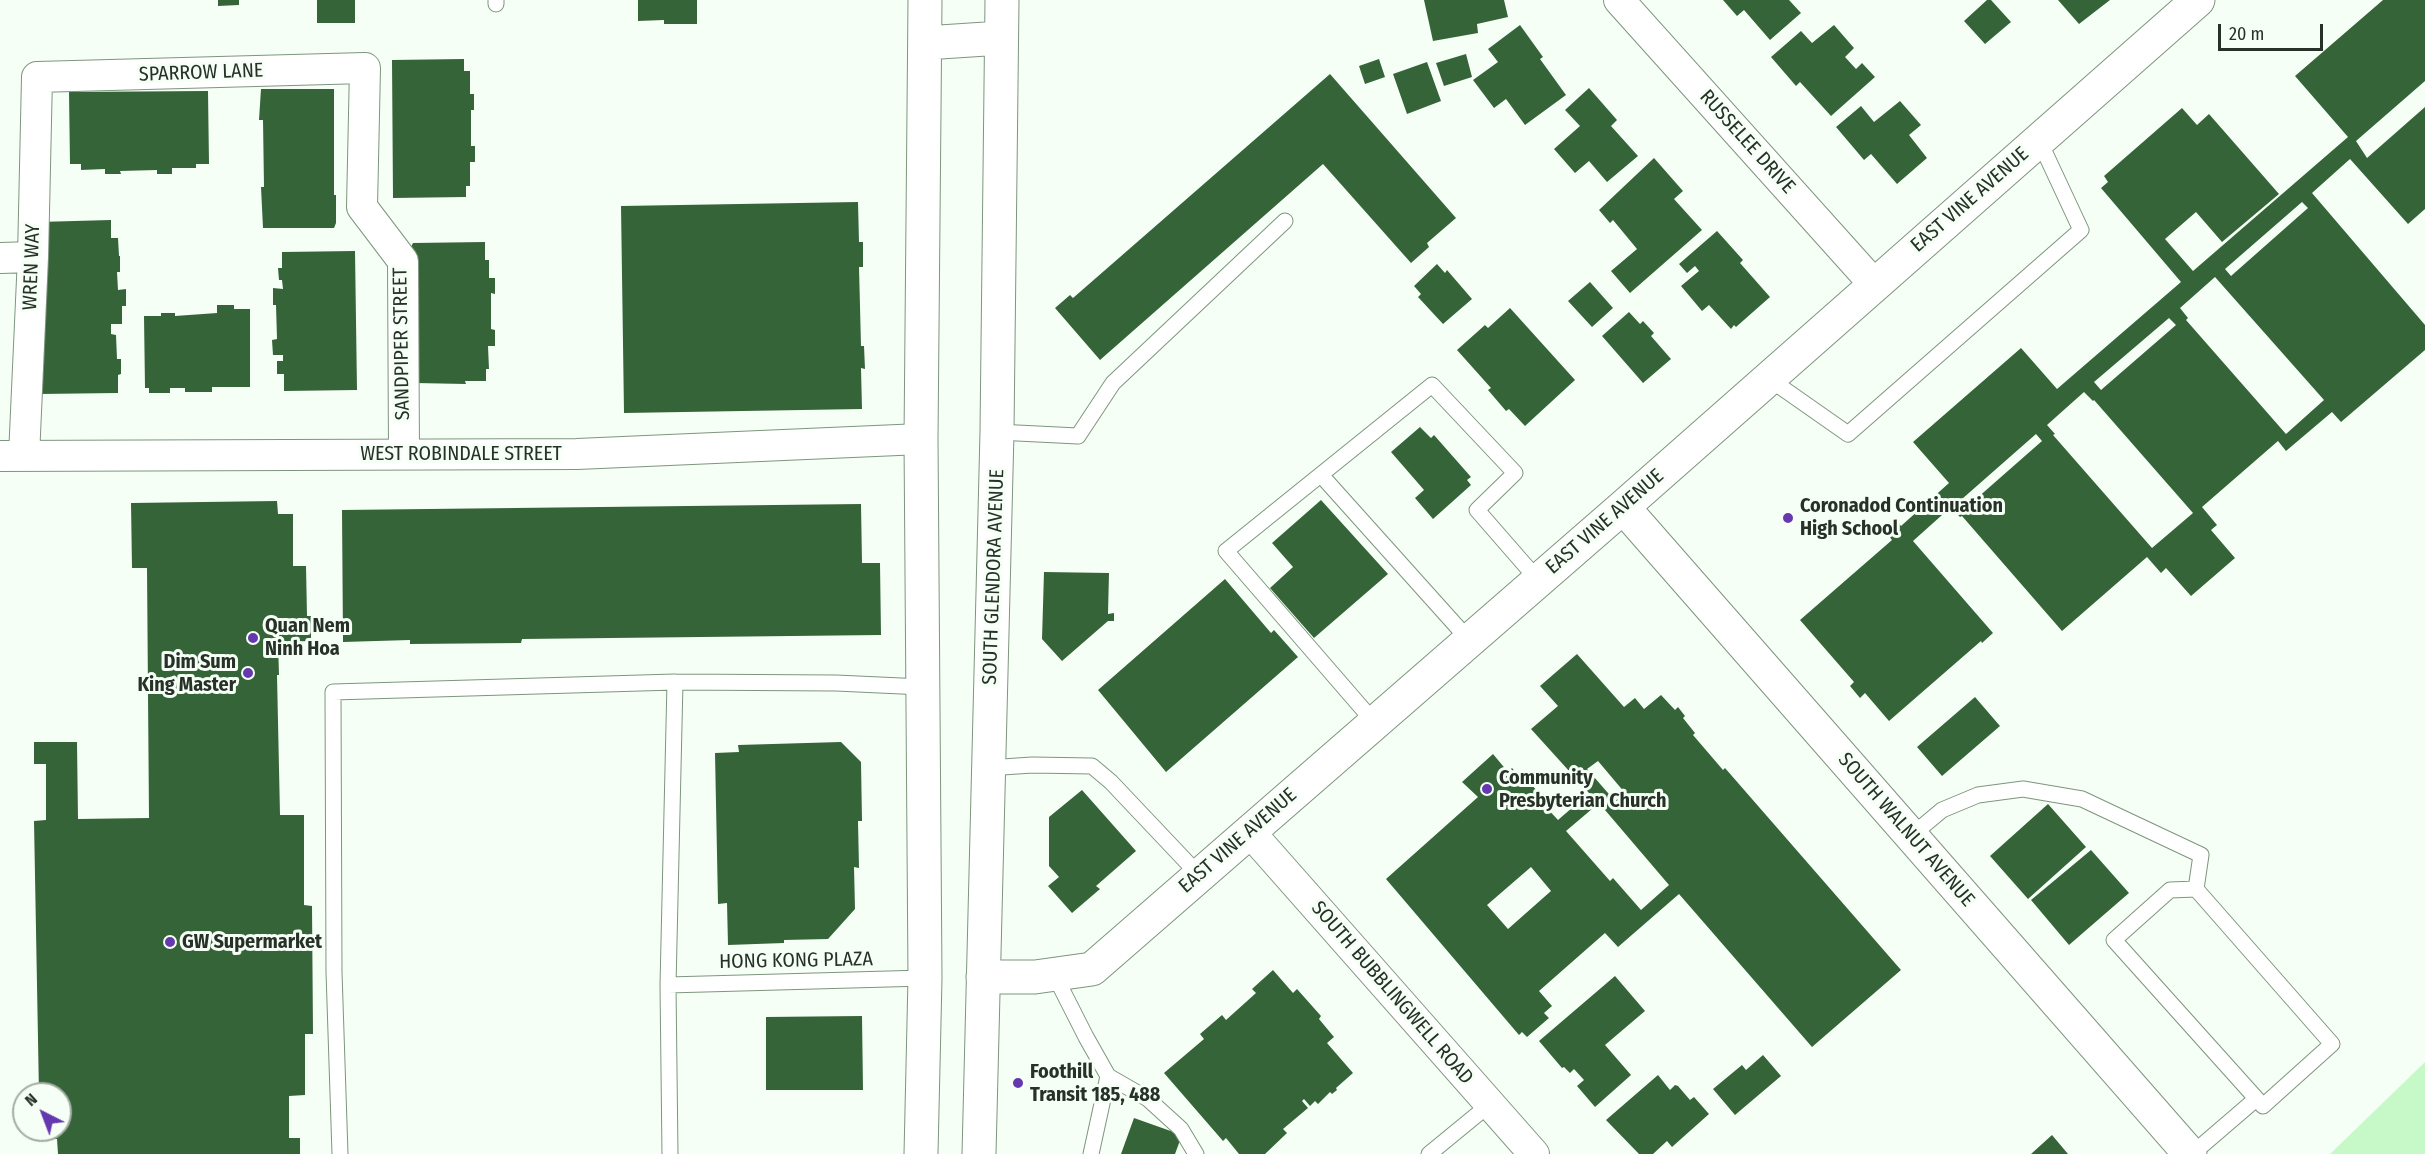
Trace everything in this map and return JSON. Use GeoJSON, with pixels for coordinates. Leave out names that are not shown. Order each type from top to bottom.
{"type":"FeatureCollection","features":[{"type":"Feature","properties":{"kind":"street"},"geometry":{"type":"LineString","coordinates":[[921,1154],[924,978],[921,439],[926,0]]}},
{"type":"Feature","properties":{"kind":"street","name":"SOUTH GLENDORA AVENUE"},"geometry":{"type":"LineString","coordinates":[[979,1154],[997,432],[1002,0]]}},
{"type":"Feature","properties":{"kind":"street","name":"RUSSELEE DRIVE"},"geometry":{"type":"LineString","coordinates":[[1619,0],[1874,284]]}},
{"type":"Feature","properties":{"kind":"street","name":"EAST VINE AVENUE"},"geometry":{"type":"LineString","coordinates":[[983,977],[1035,977],[1092,969],[1623,507],[2198,0]]}},
{"type":"Feature","properties":{"kind":"street"},"geometry":{"type":"LineString","coordinates":[[925,43],[1001,38]]}},
{"type":"Feature","properties":{"kind":"street","name":"SPARROW LANE"},"geometry":{"type":"LineString","coordinates":[[37,77],[365,68]]}},
{"type":"Feature","properties":{"kind":"street","name":"SANDPIPER STREET"},"geometry":{"type":"LineString","coordinates":[[365,68],[362,207],[403,261],[404,453]]}},
{"type":"Feature","properties":{"kind":"street","name":"WREN WAY"},"geometry":{"type":"LineString","coordinates":[[12,456],[33,257],[37,77]]}},
{"type":"Feature","properties":{"kind":"street"},"geometry":{"type":"LineString","coordinates":[[0,258],[33,257]]}},
{"type":"Feature","properties":{"kind":"street","name":"WEST ROBINDALE STREET"},"geometry":{"type":"LineString","coordinates":[[12,456],[653,452],[921,439]]}},
{"type":"Feature","properties":{"kind":"street","name":"SOUTH WALNUT AVENUE"},"geometry":{"type":"LineString","coordinates":[[1623,507],[2191,1154]]}},
{"type":"Feature","properties":{"kind":"street","name":"SOUTH BUBBLINGWELL ROAD"},"geometry":{"type":"LineString","coordinates":[[1249,831],[1534,1154]]}},
{"type":"Feature","properties":{"kind":"lane"},"geometry":{"type":"LineString","coordinates":[[1768,378],[1848,434],[2073,238],[2081,230],[2039,140]]}},
{"type":"Feature","properties":{"kind":"lane"},"geometry":{"type":"LineString","coordinates":[[997,432],[1078,436],[1113,383],[1285,220]]}},
{"type":"Feature","properties":{"kind":"lane"},"geometry":{"type":"LineString","coordinates":[[1374,723],[1226,551],[1432,385],[1515,473],[1477,510],[1538,580]]}},
{"type":"Feature","properties":{"kind":"lane"},"geometry":{"type":"LineString","coordinates":[[1321,475],[1469,640]]}},
{"type":"Feature","properties":{"kind":"lane"},"geometry":{"type":"LineString","coordinates":[[669,1154],[668,985],[675,682]]}},
{"type":"Feature","properties":{"kind":"lane"},"geometry":{"type":"LineString","coordinates":[[340,1154],[334,972],[333,692],[675,682],[922,687]]}},
{"type":"Feature","properties":{"kind":"lane"},"geometry":{"type":"LineString","coordinates":[[988,768],[1032,765],[1092,766],[1112,782],[1199,875]]}},
{"type":"Feature","properties":{"kind":"lane"},"geometry":{"type":"LineString","coordinates":[[1911,836],[1942,810],[1978,795],[2022,789],[2082,799],[2201,855],[2196,889],[2332,1044],[2264,1106],[2114,940],[2170,890],[2196,889]]}},
{"type":"Feature","properties":{"kind":"lane"},"geometry":{"type":"LineString","coordinates":[[1054,974],[1108,1076],[1156,1107],[1181,1129],[1196,1154]]}},
{"type":"Feature","properties":{"kind":"lane","name":"HONG KONG PLAZA"},"geometry":{"type":"LineString","coordinates":[[668,985],[924,978]]}},
{"type":"Feature","properties":{"kind":"lane"},"geometry":{"type":"LineString","coordinates":[[1090,1154],[1108,1076]]}},
{"type":"Feature","properties":{"kind":"lane"},"geometry":{"type":"LineString","coordinates":[[2191,1154],[2256,1099]]}},
{"type":"Feature","properties":{"kind":"lane"},"geometry":{"type":"LineString","coordinates":[[1429,1154],[1490,1104]]}},
{"type":"Feature","properties":{"kind":"green space"},"geometry":{"type":"Polygon","coordinates":[[[2425,1062],[2425,1154],[2330,1154],[2425,1062]]]}},
{"type":"Feature","properties":{"kind":"building"},"geometry":{"type":"Polygon","coordinates":[[[218,0],[239,0],[239,5],[218,6],[218,0]]]}},
{"type":"Feature","properties":{"kind":"building"},"geometry":{"type":"Polygon","coordinates":[[[317,0],[355,0],[355,23],[317,23],[317,0]]]}},
{"type":"Feature","properties":{"kind":"building"},"geometry":{"type":"Polygon","coordinates":[[[638,0],[697,0],[697,24],[664,24],[664,20],[638,21],[638,0]]]}},
{"type":"Feature","properties":{"kind":"building"},"geometry":{"type":"Polygon","coordinates":[[[1424,0],[1504,0],[1508,17],[1477,24],[1478,33],[1433,41],[1424,0]]]}},
{"type":"Feature","properties":{"kind":"building"},"geometry":{"type":"Polygon","coordinates":[[[1723,0],[1789,0],[1801,13],[1770,40],[1744,10],[1737,16],[1723,0]]]}},
{"type":"Feature","properties":{"kind":"building"},"geometry":{"type":"Polygon","coordinates":[[[1987,0],[1991,0],[2011,22],[1985,44],[1964,21],[1987,0]]]}},
{"type":"Feature","properties":{"kind":"building"},"geometry":{"type":"Polygon","coordinates":[[[2058,0],[2110,0],[2079,24],[2058,0]]]}},
{"type":"Feature","properties":{"kind":"building"},"geometry":{"type":"Polygon","coordinates":[[[2383,0],[2425,0],[2425,81],[2356,141],[2367,158],[2425,107],[2425,209],[2408,224],[2350,159],[2312,193],[2425,325],[2425,350],[2341,422],[2332,412],[2286,451],[2278,441],[2202,507],[2217,525],[2211,530],[2235,558],[2191,596],[2166,568],[2161,573],[2147,557],[2062,631],[1962,516],[1960,517],[1951,507],[1913,541],[1993,633],[1889,721],[1865,693],[1860,698],[1850,686],[1854,682],[1800,620],[1892,540],[1885,531],[1897,521],[1901,526],[1949,483],[1913,442],[2021,348],[2057,389],[2181,282],[2101,188],[2108,182],[2104,176],[2182,108],[2197,125],[2209,114],[2279,194],[2222,242],[2196,212],[2165,239],[2193,271],[2348,137],[2295,76],[2383,0]],[[2302,202],[2225,269],[2231,276],[2308,208],[2302,202]],[[2215,277],[2180,308],[2188,318],[2186,320],[2286,434],[2324,400],[2215,277]],[[2169,318],[2094,382],[2101,390],[2176,325],[2169,318]],[[2084,392],[2047,425],[2055,434],[2053,435],[2152,548],[2193,513],[2094,400],[2084,392]],[[2036,434],[1962,499],[1968,506],[2042,441],[2036,434]]]}},
{"type":"Feature","properties":{"kind":"building"},"geometry":{"type":"Polygon","coordinates":[[[1520,25],[1543,57],[1540,59],[1566,95],[1525,125],[1506,99],[1494,108],[1473,80],[1498,62],[1488,49],[1520,25]]]}},
{"type":"Feature","properties":{"kind":"building"},"geometry":{"type":"Polygon","coordinates":[[[1834,25],[1854,48],[1845,57],[1856,69],[1862,63],[1875,77],[1831,116],[1800,82],[1796,86],[1771,57],[1801,31],[1812,43],[1834,25]]]}},
{"type":"Feature","properties":{"kind":"building"},"geometry":{"type":"Polygon","coordinates":[[[1466,54],[1472,77],[1444,86],[1436,63],[1466,54]]]}},
{"type":"Feature","properties":{"kind":"building"},"geometry":{"type":"Polygon","coordinates":[[[464,59],[464,71],[470,71],[470,94],[474,94],[474,110],[471,110],[471,146],[475,146],[475,162],[470,162],[470,186],[466,186],[466,197],[393,198],[392,60],[464,59]]]}},
{"type":"Feature","properties":{"kind":"building"},"geometry":{"type":"Polygon","coordinates":[[[1379,59],[1385,77],[1365,84],[1359,66],[1379,59]]]}},
{"type":"Feature","properties":{"kind":"building"},"geometry":{"type":"Polygon","coordinates":[[[1427,62],[1441,101],[1407,114],[1393,74],[1427,62]]]}},
{"type":"Feature","properties":{"kind":"building"},"geometry":{"type":"Polygon","coordinates":[[[1330,74],[1456,218],[1427,243],[1429,247],[1411,263],[1323,164],[1100,360],[1055,308],[1070,295],[1073,298],[1330,74]]]}},
{"type":"Feature","properties":{"kind":"building"},"geometry":{"type":"Polygon","coordinates":[[[1589,88],[1617,120],[1611,126],[1638,156],[1607,182],[1589,161],[1575,173],[1554,149],[1580,126],[1565,110],[1589,88]]]}},
{"type":"Feature","properties":{"kind":"building"},"geometry":{"type":"Polygon","coordinates":[[[261,89],[334,89],[336,223],[334,228],[263,228],[261,187],[264,187],[263,120],[259,120],[261,89]]]}},
{"type":"Feature","properties":{"kind":"building"},"geometry":{"type":"Polygon","coordinates":[[[208,91],[209,164],[196,164],[196,168],[172,168],[172,174],[157,174],[157,170],[120,171],[121,174],[105,174],[105,169],[81,170],[81,164],[70,164],[69,92],[208,91]]]}},
{"type":"Feature","properties":{"kind":"building"},"geometry":{"type":"Polygon","coordinates":[[[1900,101],[1921,125],[1909,135],[1927,158],[1897,184],[1871,154],[1864,160],[1836,127],[1861,106],[1874,122],[1900,101]]]}},
{"type":"Feature","properties":{"kind":"building"},"geometry":{"type":"Polygon","coordinates":[[[1654,158],[1683,191],[1674,199],[1702,230],[1630,293],[1611,271],[1637,249],[1613,220],[1610,223],[1599,210],[1654,158]]]}},
{"type":"Feature","properties":{"kind":"building"},"geometry":{"type":"Polygon","coordinates":[[[858,202],[859,242],[863,242],[863,267],[859,267],[861,346],[864,346],[865,369],[861,368],[862,409],[624,413],[621,206],[858,202]]]}},
{"type":"Feature","properties":{"kind":"building"},"geometry":{"type":"Polygon","coordinates":[[[111,220],[111,238],[118,238],[120,256],[120,272],[117,272],[118,290],[126,289],[126,306],[122,306],[122,324],[111,324],[111,334],[116,335],[117,359],[121,359],[118,393],[39,394],[38,222],[111,220]]]}},
{"type":"Feature","properties":{"kind":"building"},"geometry":{"type":"Polygon","coordinates":[[[1717,231],[1743,260],[1740,263],[1770,297],[1731,329],[1709,305],[1702,311],[1681,286],[1699,271],[1695,266],[1687,273],[1679,264],[1717,231]]]}},
{"type":"Feature","properties":{"kind":"building"},"geometry":{"type":"Polygon","coordinates":[[[485,242],[485,260],[489,260],[489,278],[495,278],[495,294],[491,293],[491,329],[495,330],[495,346],[488,346],[489,369],[486,369],[486,381],[465,381],[466,384],[415,383],[411,247],[413,243],[485,242]]]}},
{"type":"Feature","properties":{"kind":"building"},"geometry":{"type":"Polygon","coordinates":[[[355,251],[357,390],[284,391],[284,374],[277,374],[277,361],[283,361],[283,355],[273,355],[272,340],[277,339],[273,288],[283,289],[282,280],[279,280],[278,268],[282,268],[282,252],[355,251]]]}},
{"type":"Feature","properties":{"kind":"building"},"geometry":{"type":"Polygon","coordinates":[[[1437,264],[1445,273],[1447,270],[1472,299],[1443,324],[1418,297],[1421,294],[1414,286],[1437,264]]]}},
{"type":"Feature","properties":{"kind":"building"},"geometry":{"type":"Polygon","coordinates":[[[1590,282],[1613,308],[1592,327],[1568,301],[1590,282]]]}},
{"type":"Feature","properties":{"kind":"building"},"geometry":{"type":"Polygon","coordinates":[[[217,305],[234,305],[234,309],[250,309],[250,387],[212,387],[212,392],[185,392],[185,388],[170,388],[170,393],[149,393],[149,388],[145,388],[144,316],[161,316],[161,313],[175,313],[175,316],[217,313],[217,305]]]}},
{"type":"Feature","properties":{"kind":"building"},"geometry":{"type":"Polygon","coordinates":[[[1510,308],[1575,380],[1525,426],[1509,409],[1506,411],[1488,390],[1491,388],[1457,350],[1485,325],[1488,328],[1510,308]]]}},
{"type":"Feature","properties":{"kind":"building"},"geometry":{"type":"Polygon","coordinates":[[[1629,312],[1640,324],[1643,321],[1654,333],[1651,336],[1671,359],[1643,383],[1602,336],[1629,312]]]}},
{"type":"Feature","properties":{"kind":"building"},"geometry":{"type":"Polygon","coordinates":[[[1420,427],[1431,438],[1434,435],[1471,477],[1467,480],[1471,485],[1433,519],[1415,498],[1424,490],[1391,452],[1420,427]]]}},
{"type":"Feature","properties":{"kind":"building"},"geometry":{"type":"Polygon","coordinates":[[[1321,500],[1388,574],[1314,638],[1270,588],[1293,567],[1272,543],[1321,500]]]}},
{"type":"Feature","properties":{"kind":"building"},"geometry":{"type":"Polygon","coordinates":[[[277,501],[278,514],[293,514],[293,566],[306,566],[307,616],[311,616],[311,641],[278,642],[279,675],[277,675],[280,815],[304,815],[304,905],[312,906],[313,1034],[305,1034],[305,1095],[289,1096],[289,1138],[300,1138],[300,1154],[58,1154],[57,1142],[72,1142],[72,1082],[39,1082],[34,821],[46,820],[46,764],[34,764],[34,742],[77,742],[78,819],[149,818],[147,568],[132,568],[131,503],[277,501]]]}},
{"type":"Feature","properties":{"kind":"building"},"geometry":{"type":"Polygon","coordinates":[[[861,504],[862,563],[880,563],[881,635],[522,639],[521,643],[410,644],[410,640],[343,642],[342,510],[861,504]]]}},
{"type":"Feature","properties":{"kind":"building"},"geometry":{"type":"Polygon","coordinates":[[[1044,572],[1109,573],[1108,614],[1114,613],[1114,621],[1108,621],[1062,661],[1042,639],[1044,572]]]}},
{"type":"Feature","properties":{"kind":"building"},"geometry":{"type":"Polygon","coordinates":[[[1225,579],[1271,633],[1274,630],[1298,657],[1166,772],[1098,690],[1225,579]]]}},
{"type":"Feature","properties":{"kind":"building"},"geometry":{"type":"Polygon","coordinates":[[[1577,654],[1624,707],[1635,698],[1644,709],[1661,695],[1675,710],[1678,707],[1685,716],[1683,718],[1695,733],[1693,735],[1723,770],[1725,768],[1901,970],[1812,1047],[1679,894],[1618,947],[1605,933],[1539,991],[1552,1006],[1544,1013],[1549,1018],[1527,1037],[1522,1032],[1519,1035],[1386,879],[1478,797],[1462,782],[1493,754],[1508,772],[1512,768],[1527,785],[1530,783],[1548,803],[1545,806],[1558,820],[1589,793],[1531,729],[1558,706],[1540,686],[1577,654]],[[1598,761],[1587,769],[1615,801],[1625,793],[1598,761]],[[1599,803],[1566,831],[1610,881],[1613,878],[1641,910],[1669,885],[1599,803]],[[1531,867],[1487,905],[1508,929],[1551,891],[1531,867]]]}},
{"type":"Feature","properties":{"kind":"building"},"geometry":{"type":"Polygon","coordinates":[[[1975,697],[2000,726],[1942,776],[1917,747],[1975,697]]]}},
{"type":"Feature","properties":{"kind":"building"},"geometry":{"type":"Polygon","coordinates":[[[841,742],[861,762],[862,821],[858,821],[859,868],[854,867],[855,909],[828,939],[728,945],[727,903],[718,904],[715,753],[739,752],[738,745],[841,742]]]}},
{"type":"Feature","properties":{"kind":"building"},"geometry":{"type":"Polygon","coordinates":[[[1082,790],[1136,851],[1096,886],[1100,889],[1072,913],[1048,886],[1059,877],[1049,866],[1049,817],[1082,790]]]}},
{"type":"Feature","properties":{"kind":"building"},"geometry":{"type":"Polygon","coordinates":[[[2048,804],[2086,847],[2028,899],[1990,856],[2048,804]]]}},
{"type":"Feature","properties":{"kind":"building"},"geometry":{"type":"Polygon","coordinates":[[[2091,850],[2129,893],[2069,945],[2031,900],[2091,850]]]}},
{"type":"Feature","properties":{"kind":"building"},"geometry":{"type":"Polygon","coordinates":[[[1273,970],[1293,993],[1297,989],[1321,1016],[1319,1019],[1334,1037],[1327,1043],[1353,1073],[1336,1088],[1337,1090],[1332,1094],[1330,1092],[1318,1104],[1315,1101],[1310,1106],[1304,1099],[1302,1101],[1308,1108],[1283,1129],[1287,1133],[1265,1154],[1239,1154],[1226,1138],[1223,1141],[1164,1073],[1204,1039],[1200,1034],[1222,1015],[1226,1020],[1256,993],[1252,989],[1273,970]]]}},
{"type":"Feature","properties":{"kind":"building"},"geometry":{"type":"Polygon","coordinates":[[[1615,976],[1645,1011],[1605,1045],[1631,1075],[1595,1107],[1577,1086],[1584,1080],[1574,1069],[1570,1073],[1564,1067],[1562,1068],[1539,1041],[1615,976]]]}},
{"type":"Feature","properties":{"kind":"building"},"geometry":{"type":"Polygon","coordinates":[[[862,1016],[863,1090],[766,1090],[766,1017],[862,1016]]]}},
{"type":"Feature","properties":{"kind":"building"},"geometry":{"type":"Polygon","coordinates":[[[1763,1055],[1781,1076],[1735,1115],[1713,1089],[1742,1065],[1746,1070],[1763,1055]]]}},
{"type":"Feature","properties":{"kind":"building"},"geometry":{"type":"Polygon","coordinates":[[[1658,1075],[1670,1090],[1675,1085],[1678,1086],[1690,1100],[1694,1097],[1709,1114],[1672,1147],[1667,1141],[1653,1154],[1639,1154],[1606,1120],[1658,1075]]]}},
{"type":"Feature","properties":{"kind":"building"},"geometry":{"type":"Polygon","coordinates":[[[1134,1118],[1182,1135],[1175,1154],[1121,1154],[1134,1118]]]}},
{"type":"Feature","properties":{"kind":"building"},"geometry":{"type":"Polygon","coordinates":[[[2052,1135],[2068,1154],[2031,1154],[2052,1135]]]}},
{"type":"Feature","properties":{"kind":"place","name":"Coronadod Continuation High School"},"geometry":{"type":"Point","coordinates":[1788,518]}},
{"type":"Feature","properties":{"kind":"place","name":"Quan Nem Ninh Hoa"},"geometry":{"type":"Point","coordinates":[253,638]}},
{"type":"Feature","properties":{"kind":"place","name":"Dim Sum King Master"},"geometry":{"type":"Point","coordinates":[248,673]}},
{"type":"Feature","properties":{"kind":"place","name":"Community Presbyterian Church"},"geometry":{"type":"Point","coordinates":[1487,789]}},
{"type":"Feature","properties":{"kind":"place","name":"GW Supermarket"},"geometry":{"type":"Point","coordinates":[170,942]}},
{"type":"Feature","properties":{"kind":"place","name":"Foothill Transit 185, 488"},"geometry":{"type":"Point","coordinates":[1018,1083]}}]}
